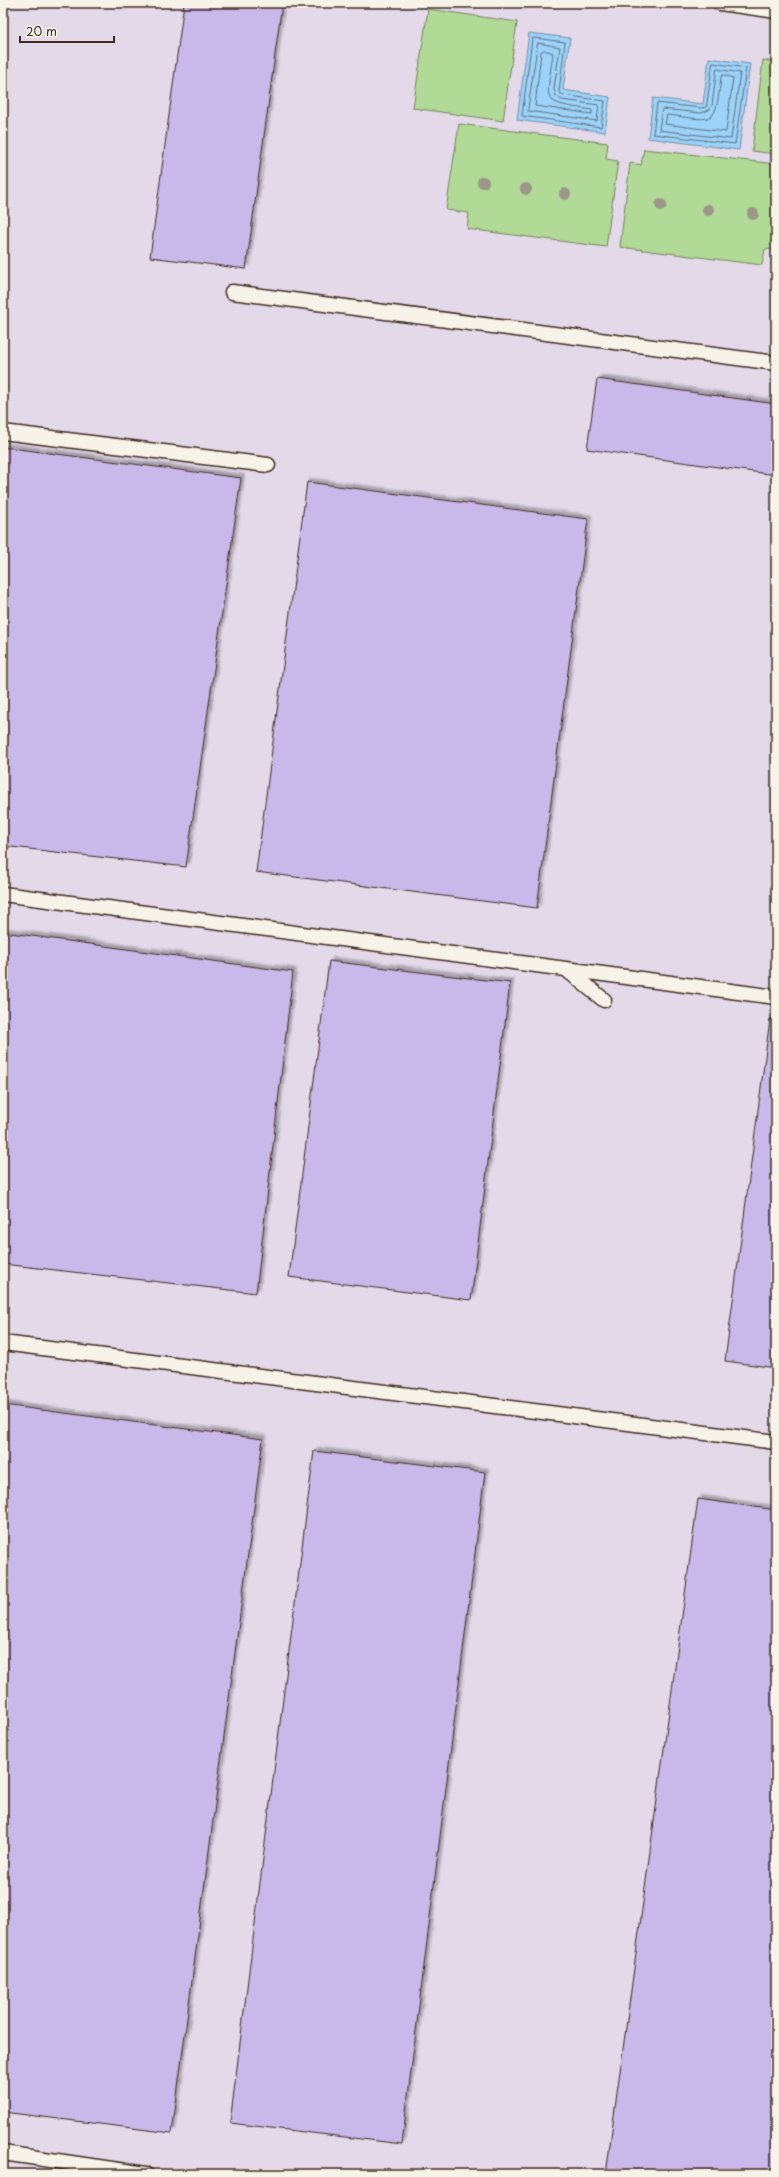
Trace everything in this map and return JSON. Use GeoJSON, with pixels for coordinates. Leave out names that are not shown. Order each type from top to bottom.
{"type":"FeatureCollection","features":[{"type":"Feature","properties":{"kind":"lane"},"geometry":{"type":"LineString","coordinates":[[720,3],[776,11]]}},
{"type":"Feature","properties":{"kind":"lane"},"geometry":{"type":"LineString","coordinates":[[232,292],[776,363]]}},
{"type":"Feature","properties":{"kind":"lane"},"geometry":{"type":"LineString","coordinates":[[3,432],[268,465]]}},
{"type":"Feature","properties":{"kind":"lane"},"geometry":{"type":"LineString","coordinates":[[3,894],[776,997]]}},
{"type":"Feature","properties":{"kind":"lane"},"geometry":{"type":"LineString","coordinates":[[566,969],[604,1000]]}},
{"type":"Feature","properties":{"kind":"lane"},"geometry":{"type":"LineString","coordinates":[[3,1343],[776,1442]]}},
{"type":"Feature","properties":{"kind":"lane"},"geometry":{"type":"LineString","coordinates":[[3,2153],[146,2174]]}},
{"type":"Feature","properties":{"kind":"shaded area"},"geometry":{"type":"Polygon","coordinates":[[[3,3],[776,3],[776,2174],[3,2174],[3,3]]]}},
{"type":"Feature","properties":{"kind":"green space"},"geometry":{"type":"Polygon","coordinates":[[[428,9],[517,22],[503,121],[413,108],[428,9]]]}},
{"type":"Feature","properties":{"kind":"green space"},"geometry":{"type":"Polygon","coordinates":[[[763,60],[776,62],[776,154],[752,151],[763,60]]]}},
{"type":"Feature","properties":{"kind":"green space"},"geometry":{"type":"Polygon","coordinates":[[[459,124],[608,143],[606,159],[618,161],[606,247],[467,229],[469,213],[446,210],[459,124]]]}},
{"type":"Feature","properties":{"kind":"green space"},"geometry":{"type":"Polygon","coordinates":[[[644,149],[776,164],[776,250],[765,249],[762,265],[620,247],[630,163],[641,165],[644,149]]]}},
{"type":"Feature","properties":{"kind":"water"},"geometry":{"type":"Polygon","coordinates":[[[529,33],[570,38],[563,90],[610,97],[605,132],[517,120],[529,33]]]}},
{"type":"Feature","properties":{"kind":"water"},"geometry":{"type":"Polygon","coordinates":[[[709,58],[750,64],[739,150],[648,138],[653,98],[703,104],[709,58]]]}},
{"type":"Feature","properties":{"kind":"building"},"geometry":{"type":"Polygon","coordinates":[[[184,3],[282,3],[246,269],[150,257],[184,3]]]}},
{"type":"Feature","properties":{"kind":"building"},"geometry":{"type":"Polygon","coordinates":[[[597,379],[776,404],[776,475],[587,449],[597,379]]]}},
{"type":"Feature","properties":{"kind":"building"},"geometry":{"type":"Polygon","coordinates":[[[3,447],[241,478],[186,867],[3,846],[3,447]]]}},
{"type":"Feature","properties":{"kind":"building"},"geometry":{"type":"Polygon","coordinates":[[[307,482],[588,519],[537,908],[256,872],[307,482]]]}},
{"type":"Feature","properties":{"kind":"building"},"geometry":{"type":"Polygon","coordinates":[[[3,932],[293,972],[256,1293],[3,1264],[3,932]]]}},
{"type":"Feature","properties":{"kind":"building"},"geometry":{"type":"Polygon","coordinates":[[[329,961],[510,983],[471,1300],[289,1277],[329,961]]]}},
{"type":"Feature","properties":{"kind":"building"},"geometry":{"type":"Polygon","coordinates":[[[770,1019],[776,1019],[776,1368],[725,1361],[770,1019]]]}},
{"type":"Feature","properties":{"kind":"building"},"geometry":{"type":"Polygon","coordinates":[[[3,1405],[263,1439],[172,2133],[3,2112],[3,1405]]]}},
{"type":"Feature","properties":{"kind":"building"},"geometry":{"type":"Polygon","coordinates":[[[314,1451],[485,1472],[402,2144],[230,2123],[314,1451]]]}},
{"type":"Feature","properties":{"kind":"building"},"geometry":{"type":"Polygon","coordinates":[[[698,1499],[776,1510],[776,2174],[606,2174],[698,1499]]]}}]}
